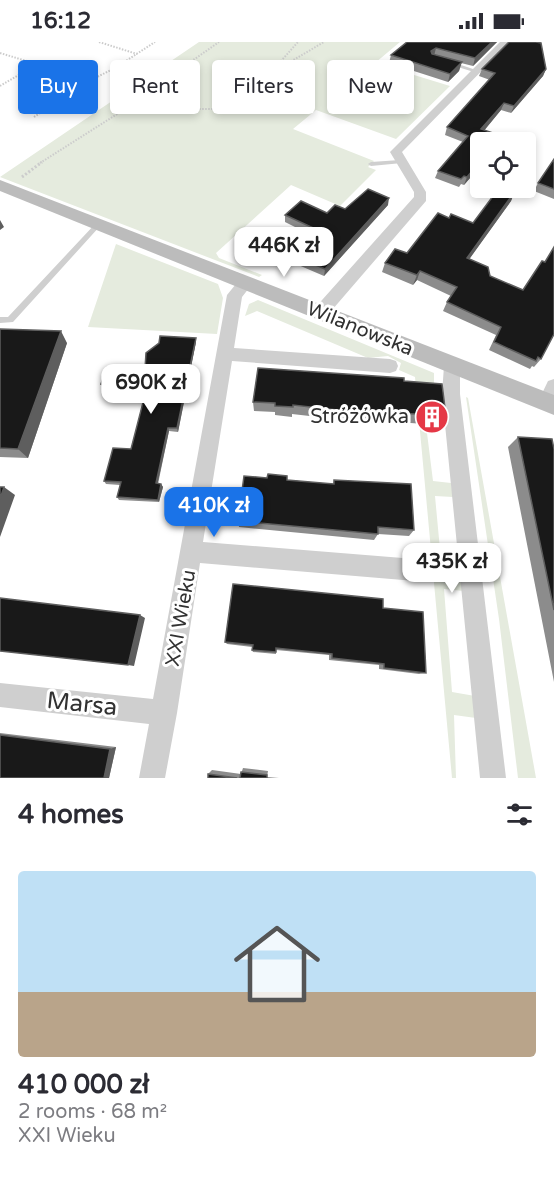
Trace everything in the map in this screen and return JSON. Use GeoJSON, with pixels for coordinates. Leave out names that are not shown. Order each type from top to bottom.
{"type":"FeatureCollection","features":[{"type":"Feature","properties":{"kind":"street"},"geometry":{"type":"LineString","coordinates":[[320,314],[421,198],[420,192],[396,152],[505,42]]}},
{"type":"Feature","properties":{"kind":"street","name":"Wilanowska"},"geometry":{"type":"LineString","coordinates":[[4,187],[452,366],[552,398]]}},
{"type":"Feature","properties":{"kind":"street","name":"XXI Wieku"},"geometry":{"type":"LineString","coordinates":[[152,778],[165,713],[235,295],[245,284]]}},
{"type":"Feature","properties":{"kind":"street"},"geometry":{"type":"LineString","coordinates":[[225,354],[390,366]]}},
{"type":"Feature","properties":{"kind":"street"},"geometry":{"type":"LineString","coordinates":[[452,366],[450,393],[493,778]]}},
{"type":"Feature","properties":{"kind":"street"},"geometry":{"type":"LineString","coordinates":[[192,552],[415,570]]}},
{"type":"Feature","properties":{"kind":"street","name":"Marsa"},"geometry":{"type":"LineString","coordinates":[[0,695],[165,713]]}},
{"type":"Feature","properties":{"kind":"lane"},"geometry":{"type":"LineString","coordinates":[[442,61],[476,71]]}},
{"type":"Feature","properties":{"kind":"lane"},"geometry":{"type":"LineString","coordinates":[[371,164],[400,162]]}},
{"type":"Feature","properties":{"kind":"lane"},"geometry":{"type":"LineString","coordinates":[[0,320],[10,320],[98,225]]}},
{"type":"Feature","properties":{"kind":"path"},"geometry":{"type":"LineString","coordinates":[[99,42],[137,54]]}},
{"type":"Feature","properties":{"kind":"path"},"geometry":{"type":"LineString","coordinates":[[98,76],[155,42]]}},
{"type":"Feature","properties":{"kind":"path"},"geometry":{"type":"LineString","coordinates":[[192,60],[219,42]]}},
{"type":"Feature","properties":{"kind":"path"},"geometry":{"type":"LineString","coordinates":[[284,60],[298,42]]}},
{"type":"Feature","properties":{"kind":"path"},"geometry":{"type":"LineString","coordinates":[[293,60],[324,42]]}},
{"type":"Feature","properties":{"kind":"path"},"geometry":{"type":"LineString","coordinates":[[0,53],[20,60]]}},
{"type":"Feature","properties":{"kind":"path"},"geometry":{"type":"LineString","coordinates":[[0,86],[18,75]]}},
{"type":"Feature","properties":{"kind":"path"},"geometry":{"type":"LineString","coordinates":[[34,117],[38,114]]}},
{"type":"Feature","properties":{"kind":"path"},"geometry":{"type":"LineString","coordinates":[[4,187],[115,114]]}},
{"type":"Feature","properties":{"kind":"shaded area"},"geometry":{"type":"Polygon","coordinates":[[[199,42],[400,42],[379,60],[327,60],[327,114],[315,111],[315,60],[212,60],[212,114],[311,114],[293,129],[374,161],[368,167],[376,170],[340,206],[291,185],[216,253],[219,258],[262,275],[259,277],[0,177],[93,114],[98,114],[98,111],[110,102],[110,114],[200,114],[200,60],[172,60],[199,42]]]}},
{"type":"Feature","properties":{"kind":"shaded area"},"geometry":{"type":"Polygon","coordinates":[[[414,75],[450,86],[396,139],[327,114],[414,114],[414,75]]]}},
{"type":"Feature","properties":{"kind":"shaded area"},"geometry":{"type":"Polygon","coordinates":[[[116,244],[218,284],[223,298],[217,334],[88,327],[116,244]]]}},
{"type":"Feature","properties":{"kind":"shaded area"},"geometry":{"type":"Polygon","coordinates":[[[258,300],[434,373],[434,384],[422,393],[433,481],[451,483],[453,497],[435,496],[442,571],[462,573],[464,591],[444,589],[452,692],[475,696],[476,718],[454,715],[456,778],[452,778],[415,377],[399,370],[401,363],[388,356],[368,358],[257,311],[245,316],[249,304],[258,300]]]}},
{"type":"Feature","properties":{"kind":"shaded area"},"geometry":{"type":"Polygon","coordinates":[[[466,397],[536,778],[518,778],[499,619],[466,397]]]}},
{"type":"Feature","properties":{"kind":"building"},"geometry":{"type":"Polygon","coordinates":[[[407,42],[492,42],[475,58],[436,48],[431,51],[432,54],[462,62],[450,74],[414,62],[414,60],[391,55],[407,42]]]}},
{"type":"Feature","properties":{"kind":"building"},"geometry":{"type":"Polygon","coordinates":[[[509,42],[541,43],[546,69],[514,106],[504,103],[481,129],[490,132],[470,132],[470,174],[461,179],[438,171],[468,136],[447,127],[495,73],[482,69],[509,42]]]}},
{"type":"Feature","properties":{"kind":"building"},"geometry":{"type":"Polygon","coordinates":[[[554,159],[554,189],[538,183],[554,159]]]}},
{"type":"Feature","properties":{"kind":"building"},"geometry":{"type":"Polygon","coordinates":[[[368,189],[389,198],[325,269],[297,257],[320,231],[285,215],[301,201],[327,213],[335,205],[345,209],[368,189]]]}},
{"type":"Feature","properties":{"kind":"building"},"geometry":{"type":"Polygon","coordinates":[[[492,198],[510,198],[467,258],[488,267],[490,276],[523,290],[554,247],[554,334],[541,359],[538,357],[536,361],[494,342],[501,327],[447,302],[457,287],[420,271],[417,275],[385,263],[395,249],[407,253],[438,213],[449,218],[451,214],[473,223],[492,198]]]}},
{"type":"Feature","properties":{"kind":"building"},"geometry":{"type":"Polygon","coordinates":[[[0,329],[61,331],[18,449],[0,448],[0,329]]]}},
{"type":"Feature","properties":{"kind":"building"},"geometry":{"type":"Polygon","coordinates":[[[160,336],[196,338],[177,428],[168,428],[156,483],[161,484],[158,500],[117,497],[121,482],[104,481],[113,448],[131,449],[147,387],[101,384],[107,367],[145,369],[146,353],[159,343],[160,336]]]}},
{"type":"Feature","properties":{"kind":"building"},"geometry":{"type":"Polygon","coordinates":[[[258,368],[404,378],[404,381],[442,384],[446,416],[383,412],[383,415],[253,402],[258,368]]]}},
{"type":"Feature","properties":{"kind":"building"},"geometry":{"type":"Polygon","coordinates":[[[518,437],[552,439],[554,449],[554,610],[518,437]]]}},
{"type":"Feature","properties":{"kind":"building"},"geometry":{"type":"Polygon","coordinates":[[[268,474],[287,476],[287,480],[334,484],[334,480],[411,484],[414,530],[378,527],[378,534],[238,521],[244,476],[267,478],[268,474]]]}},
{"type":"Feature","properties":{"kind":"building"},"geometry":{"type":"Polygon","coordinates":[[[0,487],[4,487],[0,499],[0,487]]]}},
{"type":"Feature","properties":{"kind":"building"},"geometry":{"type":"Polygon","coordinates":[[[233,584],[383,599],[383,608],[423,612],[426,673],[384,668],[384,664],[332,658],[332,654],[276,648],[276,652],[252,650],[253,645],[225,642],[233,584]]]}},
{"type":"Feature","properties":{"kind":"building"},"geometry":{"type":"Polygon","coordinates":[[[0,598],[140,615],[128,665],[0,651],[0,598]]]}},
{"type":"Feature","properties":{"kind":"building"},"geometry":{"type":"Polygon","coordinates":[[[0,735],[110,749],[104,778],[0,778],[0,735]]]}},
{"type":"Feature","properties":{"kind":"building"},"geometry":{"type":"Polygon","coordinates":[[[241,772],[267,775],[267,778],[240,778],[241,772]]]}},
{"type":"Feature","properties":{"kind":"building"},"geometry":{"type":"Polygon","coordinates":[[[208,774],[237,778],[208,778],[208,774]]]}},
{"type":"Feature","properties":{"kind":"place","name":"Stróżówka"},"geometry":{"type":"Point","coordinates":[432,417]}}]}
